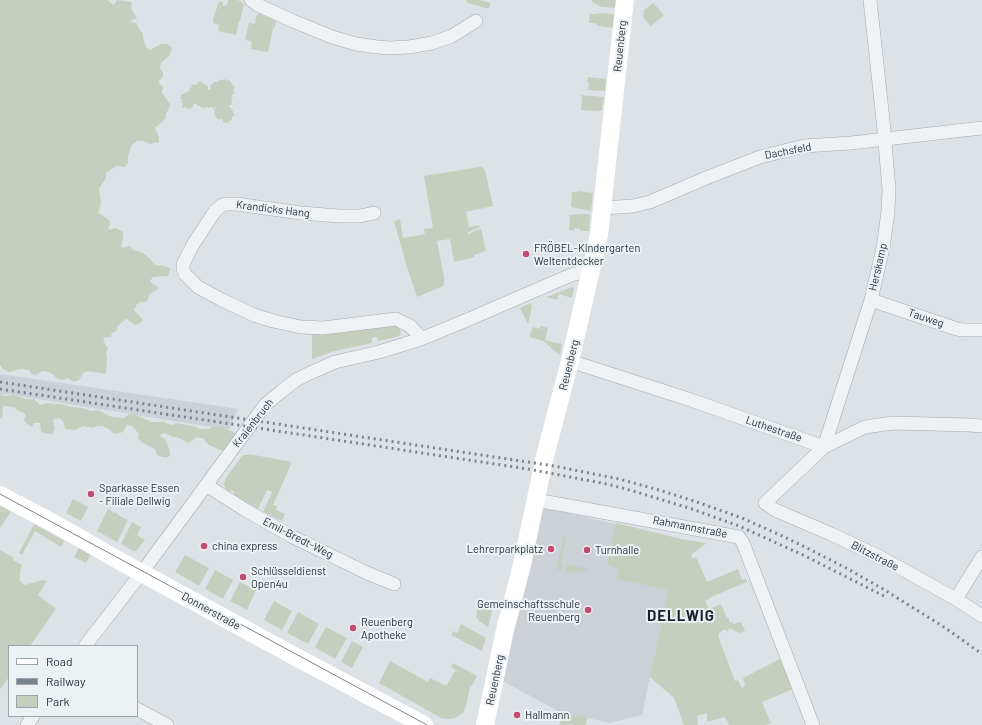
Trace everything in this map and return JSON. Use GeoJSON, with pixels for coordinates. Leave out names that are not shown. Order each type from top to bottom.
{"type":"FeatureCollection","features":[{"type":"Feature","properties":{"kind":"main road","name":"Reuenberg"},"geometry":{"type":"LineString","coordinates":[[485,725],[505,630],[522,565],[544,460],[570,360],[599,235],[625,0]]}},
{"type":"Feature","properties":{"kind":"main road","name":"Donnerstraße"},"geometry":{"type":"LineString","coordinates":[[0,495],[294,656],[424,725]]}},
{"type":"Feature","properties":{"kind":"street"},"geometry":{"type":"LineString","coordinates":[[251,0],[258,5],[332,38],[377,48],[398,48],[432,43],[452,36],[476,21]]}},
{"type":"Feature","properties":{"kind":"street","name":"Herskamp"},"geometry":{"type":"LineString","coordinates":[[765,503],[824,447],[871,300],[883,248],[888,212],[889,189],[870,0]]}},
{"type":"Feature","properties":{"kind":"street","name":"Dachsfeld"},"geometry":{"type":"LineString","coordinates":[[603,208],[633,206],[650,202],[760,157],[804,146],[982,128]]}},
{"type":"Feature","properties":{"kind":"street","name":"Krandicks Hang"},"geometry":{"type":"LineString","coordinates":[[374,213],[360,216],[339,216],[301,213],[236,204],[222,205],[215,211],[194,243],[185,260],[183,269],[185,274],[198,287],[254,315],[273,322],[301,327],[323,328],[396,319],[410,326],[421,338]]}},
{"type":"Feature","properties":{"kind":"street","name":"Kraienbruch"},"geometry":{"type":"LineString","coordinates":[[86,645],[142,573],[265,405],[274,396],[296,380],[335,362],[380,352],[421,338],[467,320],[571,275],[581,273],[590,274]]}},
{"type":"Feature","properties":{"kind":"street","name":"Tauweg"},"geometry":{"type":"LineString","coordinates":[[871,300],[957,329],[982,330]]}},
{"type":"Feature","properties":{"kind":"street","name":"Luthestraße"},"geometry":{"type":"LineString","coordinates":[[570,360],[824,447]]}},
{"type":"Feature","properties":{"kind":"street"},"geometry":{"type":"LineString","coordinates":[[824,447],[865,427],[893,422],[982,426]]}},
{"type":"Feature","properties":{"kind":"street","name":"Emil-Bredt-Weg"},"geometry":{"type":"LineString","coordinates":[[206,485],[247,511],[293,537],[367,573],[394,584]]}},
{"type":"Feature","properties":{"kind":"street","name":"Rahmannstraße"},"geometry":{"type":"LineString","coordinates":[[536,500],[739,537],[813,725]]}},
{"type":"Feature","properties":{"kind":"street","name":"Blitzstraße"},"geometry":{"type":"LineString","coordinates":[[765,503],[775,510],[832,534],[882,558],[956,599],[982,616]]}},
{"type":"Feature","properties":{"kind":"street"},"geometry":{"type":"LineString","coordinates":[[956,599],[982,557]]}},
{"type":"Feature","properties":{"kind":"street"},"geometry":{"type":"LineString","coordinates":[[138,710],[167,725]]}},
{"type":"Feature","properties":{"kind":"shaded area"},"geometry":{"type":"Polygon","coordinates":[[[0,374],[238,409],[229,429],[220,428],[218,426],[212,427],[0,394],[0,374]]]}},
{"type":"Feature","properties":{"kind":"shaded area","name":"Gemeinschaftsschule Reuenberg"},"geometry":{"type":"Polygon","coordinates":[[[535,507],[681,539],[668,590],[642,715],[610,723],[565,713],[556,710],[496,678],[535,507]]]}},
{"type":"Feature","properties":{"kind":"green space"},"geometry":{"type":"Polygon","coordinates":[[[0,0],[107,0],[114,5],[117,0],[130,2],[132,3],[131,8],[137,19],[133,19],[130,22],[136,23],[143,35],[146,47],[150,50],[161,44],[167,44],[172,48],[169,56],[161,63],[160,68],[163,73],[163,77],[158,82],[163,86],[162,93],[170,104],[166,113],[166,118],[155,128],[159,137],[159,142],[150,144],[143,141],[137,141],[132,145],[128,156],[128,163],[125,167],[117,166],[106,173],[106,178],[99,189],[101,202],[99,211],[97,212],[109,220],[110,224],[108,230],[116,228],[123,232],[122,248],[130,246],[133,250],[143,253],[155,265],[170,268],[169,273],[168,276],[153,277],[150,281],[157,286],[158,289],[149,295],[148,300],[137,304],[134,310],[143,320],[139,324],[135,325],[126,318],[117,326],[117,330],[111,334],[112,337],[103,338],[108,348],[106,353],[106,374],[87,371],[83,373],[79,380],[74,382],[68,378],[62,380],[56,378],[49,372],[43,371],[36,375],[31,374],[29,370],[21,369],[9,372],[3,369],[0,365],[0,0]]]}},
{"type":"Feature","properties":{"kind":"green space"},"geometry":{"type":"Polygon","coordinates":[[[228,0],[238,0],[244,4],[236,35],[218,31],[219,25],[213,23],[219,1],[223,2],[223,6],[225,6],[228,3],[228,0]]]}},
{"type":"Feature","properties":{"kind":"green space"},"geometry":{"type":"Polygon","coordinates":[[[465,0],[479,0],[491,3],[489,8],[486,8],[467,3],[465,0]]]}},
{"type":"Feature","properties":{"kind":"green space"},"geometry":{"type":"Polygon","coordinates":[[[592,0],[616,0],[616,8],[601,7],[592,2],[592,0]]]}},
{"type":"Feature","properties":{"kind":"green space"},"geometry":{"type":"Polygon","coordinates":[[[653,3],[664,15],[651,26],[643,18],[644,10],[653,3]]]}},
{"type":"Feature","properties":{"kind":"green space"},"geometry":{"type":"Polygon","coordinates":[[[259,13],[276,21],[268,52],[251,49],[252,42],[245,39],[249,23],[255,24],[256,16],[259,13]]]}},
{"type":"Feature","properties":{"kind":"green space"},"geometry":{"type":"Polygon","coordinates":[[[590,14],[615,14],[613,28],[589,23],[590,14]]]}},
{"type":"Feature","properties":{"kind":"green space"},"geometry":{"type":"Polygon","coordinates":[[[588,77],[606,79],[605,91],[588,90],[588,77]]]}},
{"type":"Feature","properties":{"kind":"green space"},"geometry":{"type":"Polygon","coordinates":[[[225,79],[227,81],[229,80],[235,87],[233,91],[235,92],[231,98],[232,104],[228,106],[235,115],[232,117],[232,120],[229,121],[229,124],[227,122],[224,123],[222,119],[217,119],[214,110],[217,107],[214,109],[212,107],[206,107],[204,109],[203,107],[200,107],[194,103],[192,108],[188,109],[185,106],[183,108],[182,107],[183,104],[180,98],[182,96],[181,95],[190,91],[189,89],[192,85],[197,84],[198,81],[208,86],[209,90],[211,88],[210,85],[213,84],[213,82],[225,79]]]}},
{"type":"Feature","properties":{"kind":"green space"},"geometry":{"type":"Polygon","coordinates":[[[581,95],[604,97],[602,111],[581,110],[581,95]]]}},
{"type":"Feature","properties":{"kind":"green space"},"geometry":{"type":"Polygon","coordinates":[[[482,167],[485,170],[493,206],[466,212],[469,227],[479,225],[480,227],[467,233],[468,235],[481,229],[486,251],[474,255],[474,257],[454,262],[450,239],[437,241],[444,277],[444,285],[417,297],[394,221],[400,219],[403,238],[425,234],[424,229],[433,228],[424,176],[482,167]]]}},
{"type":"Feature","properties":{"kind":"green space"},"geometry":{"type":"Polygon","coordinates":[[[578,191],[593,193],[591,211],[571,207],[572,192],[578,191]]]}},
{"type":"Feature","properties":{"kind":"green space"},"geometry":{"type":"Polygon","coordinates":[[[590,214],[589,231],[580,231],[580,229],[574,228],[574,231],[569,230],[570,215],[590,214]]]}},
{"type":"Feature","properties":{"kind":"green space"},"geometry":{"type":"Polygon","coordinates":[[[572,287],[574,288],[572,298],[559,294],[557,300],[547,297],[572,287]]]}},
{"type":"Feature","properties":{"kind":"green space"},"geometry":{"type":"Polygon","coordinates":[[[531,303],[532,307],[528,324],[520,308],[531,303]]]}},
{"type":"Feature","properties":{"kind":"green space"},"geometry":{"type":"Polygon","coordinates":[[[395,325],[401,332],[397,337],[378,341],[377,337],[372,338],[372,343],[331,352],[312,359],[312,334],[341,333],[395,325]]]}},
{"type":"Feature","properties":{"kind":"green space"},"geometry":{"type":"Polygon","coordinates":[[[540,326],[548,328],[545,340],[562,344],[560,355],[544,341],[529,337],[533,327],[540,329],[540,326]]]}},
{"type":"Feature","properties":{"kind":"green space"},"geometry":{"type":"Polygon","coordinates":[[[0,394],[5,396],[13,395],[26,399],[34,399],[40,405],[48,403],[61,404],[92,411],[98,410],[112,417],[124,418],[129,414],[134,414],[151,422],[164,422],[171,425],[177,423],[199,429],[208,429],[218,426],[234,432],[237,435],[225,450],[220,450],[207,444],[202,438],[196,437],[189,443],[165,433],[161,434],[160,436],[165,439],[170,451],[170,456],[163,457],[157,455],[155,449],[141,442],[138,438],[139,434],[132,426],[127,425],[123,432],[114,434],[109,429],[102,426],[96,426],[93,428],[83,426],[73,430],[65,429],[63,421],[59,418],[53,421],[55,429],[52,434],[44,433],[41,432],[40,423],[34,423],[32,427],[24,420],[26,416],[24,413],[14,407],[4,406],[2,409],[2,417],[0,419],[0,394]]]}},
{"type":"Feature","properties":{"kind":"green space"},"geometry":{"type":"Polygon","coordinates":[[[249,454],[292,462],[273,505],[277,506],[276,510],[285,514],[282,521],[263,512],[272,492],[267,490],[258,509],[234,495],[235,492],[231,490],[230,492],[224,485],[225,479],[242,456],[249,454]]]}},
{"type":"Feature","properties":{"kind":"green space"},"geometry":{"type":"Polygon","coordinates":[[[73,499],[88,507],[81,521],[66,513],[73,499]]]}},
{"type":"Feature","properties":{"kind":"green space"},"geometry":{"type":"Polygon","coordinates":[[[0,505],[11,512],[0,528],[0,505]]]}},
{"type":"Feature","properties":{"kind":"green space"},"geometry":{"type":"Polygon","coordinates":[[[108,509],[128,520],[117,542],[97,531],[108,509]]]}},
{"type":"Feature","properties":{"kind":"green space"},"geometry":{"type":"Polygon","coordinates":[[[132,522],[141,527],[137,535],[145,540],[136,551],[133,551],[121,544],[132,522]]]}},
{"type":"Feature","properties":{"kind":"green space"},"geometry":{"type":"Polygon","coordinates":[[[616,523],[681,539],[706,543],[691,555],[693,559],[696,557],[707,582],[738,569],[742,580],[746,579],[747,582],[705,601],[709,609],[721,604],[730,622],[734,624],[741,622],[745,631],[739,633],[729,628],[728,632],[723,630],[718,634],[735,681],[738,680],[742,688],[745,685],[743,678],[780,659],[793,689],[762,702],[771,723],[765,725],[729,725],[725,717],[707,722],[707,713],[697,716],[698,725],[684,725],[674,698],[650,677],[668,590],[617,579],[619,569],[607,565],[616,523]]]}},
{"type":"Feature","properties":{"kind":"green space"},"geometry":{"type":"Polygon","coordinates":[[[34,524],[64,541],[61,547],[35,531],[22,555],[19,553],[34,524]]]}},
{"type":"Feature","properties":{"kind":"green space"},"geometry":{"type":"Polygon","coordinates":[[[564,536],[566,537],[561,570],[556,569],[564,536]]]}},
{"type":"Feature","properties":{"kind":"green space"},"geometry":{"type":"Polygon","coordinates":[[[79,548],[91,555],[86,563],[74,557],[79,548]]]}},
{"type":"Feature","properties":{"kind":"green space"},"geometry":{"type":"Polygon","coordinates":[[[0,550],[14,558],[13,560],[22,565],[20,571],[20,581],[24,585],[41,580],[47,581],[38,595],[56,609],[31,645],[8,645],[8,678],[0,689],[0,550]]]}},
{"type":"Feature","properties":{"kind":"green space"},"geometry":{"type":"Polygon","coordinates":[[[185,555],[209,568],[199,586],[175,572],[185,555]]]}},
{"type":"Feature","properties":{"kind":"green space"},"geometry":{"type":"Polygon","coordinates":[[[567,564],[588,569],[583,572],[576,570],[575,573],[565,571],[567,564]]]}},
{"type":"Feature","properties":{"kind":"green space"},"geometry":{"type":"Polygon","coordinates":[[[215,570],[233,580],[223,599],[205,589],[215,570]]]}},
{"type":"Feature","properties":{"kind":"green space"},"geometry":{"type":"Polygon","coordinates":[[[240,582],[256,590],[247,610],[230,601],[240,582]]]}},
{"type":"Feature","properties":{"kind":"green space"},"geometry":{"type":"Polygon","coordinates":[[[478,600],[494,604],[488,627],[476,618],[478,600]]]}},
{"type":"Feature","properties":{"kind":"green space"},"geometry":{"type":"Polygon","coordinates":[[[274,601],[292,611],[282,630],[264,620],[274,601]]]}},
{"type":"Feature","properties":{"kind":"green space"},"geometry":{"type":"Polygon","coordinates":[[[298,612],[319,624],[308,644],[287,633],[298,612]]]}},
{"type":"Feature","properties":{"kind":"green space"},"geometry":{"type":"Polygon","coordinates":[[[461,624],[486,638],[482,651],[451,635],[453,631],[457,633],[461,624]]]}},
{"type":"Feature","properties":{"kind":"green space"},"geometry":{"type":"Polygon","coordinates":[[[326,627],[347,638],[335,659],[315,647],[326,627]]]}},
{"type":"Feature","properties":{"kind":"green space"},"geometry":{"type":"Polygon","coordinates":[[[352,641],[363,647],[352,668],[341,662],[352,641]]]}},
{"type":"Feature","properties":{"kind":"green space"},"geometry":{"type":"Polygon","coordinates":[[[390,661],[428,682],[430,678],[446,686],[456,670],[451,667],[453,663],[477,676],[470,687],[463,713],[454,718],[441,718],[379,683],[390,661]]]}},
{"type":"Feature","properties":{"kind":"green space"},"geometry":{"type":"Polygon","coordinates":[[[565,713],[588,718],[585,725],[559,725],[565,713]]]}},
{"type":"Feature","properties":{"kind":"tram line"},"geometry":{"type":"LineString","coordinates":[[0,494],[427,725]]}},
{"type":"Feature","properties":{"kind":"railway"},"geometry":{"type":"LineString","coordinates":[[0,382],[554,466],[619,479],[659,490],[742,518],[807,548],[883,589],[944,627],[982,654]]}},
{"type":"Feature","properties":{"kind":"railway"},"geometry":{"type":"LineString","coordinates":[[0,389],[528,469],[607,484],[692,509],[739,526],[803,555],[886,597]]}},
{"type":"Feature","properties":{"kind":"place","name":"FRÖBEL-Kindergarten Weltentdecker"},"geometry":{"type":"Point","coordinates":[526,254]}},
{"type":"Feature","properties":{"kind":"place","name":"Sparkasse Essen - Filiale Dellwig"},"geometry":{"type":"Point","coordinates":[91,494]}},
{"type":"Feature","properties":{"kind":"place","name":"china express"},"geometry":{"type":"Point","coordinates":[204,546]}},
{"type":"Feature","properties":{"kind":"place","name":"Lehrerparkplatz"},"geometry":{"type":"Point","coordinates":[551,549]}},
{"type":"Feature","properties":{"kind":"place","name":"Turnhalle"},"geometry":{"type":"Point","coordinates":[587,550]}},
{"type":"Feature","properties":{"kind":"place","name":"Schlüsseldienst Open4u"},"geometry":{"type":"Point","coordinates":[243,577]}},
{"type":"Feature","properties":{"kind":"place","name":"Gemeinschaftsschule Reuenberg"},"geometry":{"type":"Point","coordinates":[588,610]}},
{"type":"Feature","properties":{"kind":"place","name":"Reuenberg Apotheke"},"geometry":{"type":"Point","coordinates":[353,628]}},
{"type":"Feature","properties":{"kind":"place","name":"Hallmann"},"geometry":{"type":"Point","coordinates":[517,715]}},
{"type":"Feature","properties":{"kind":"district","name":"DELLWIG"},"geometry":{"type":"Point","coordinates":[681,616]}}]}
